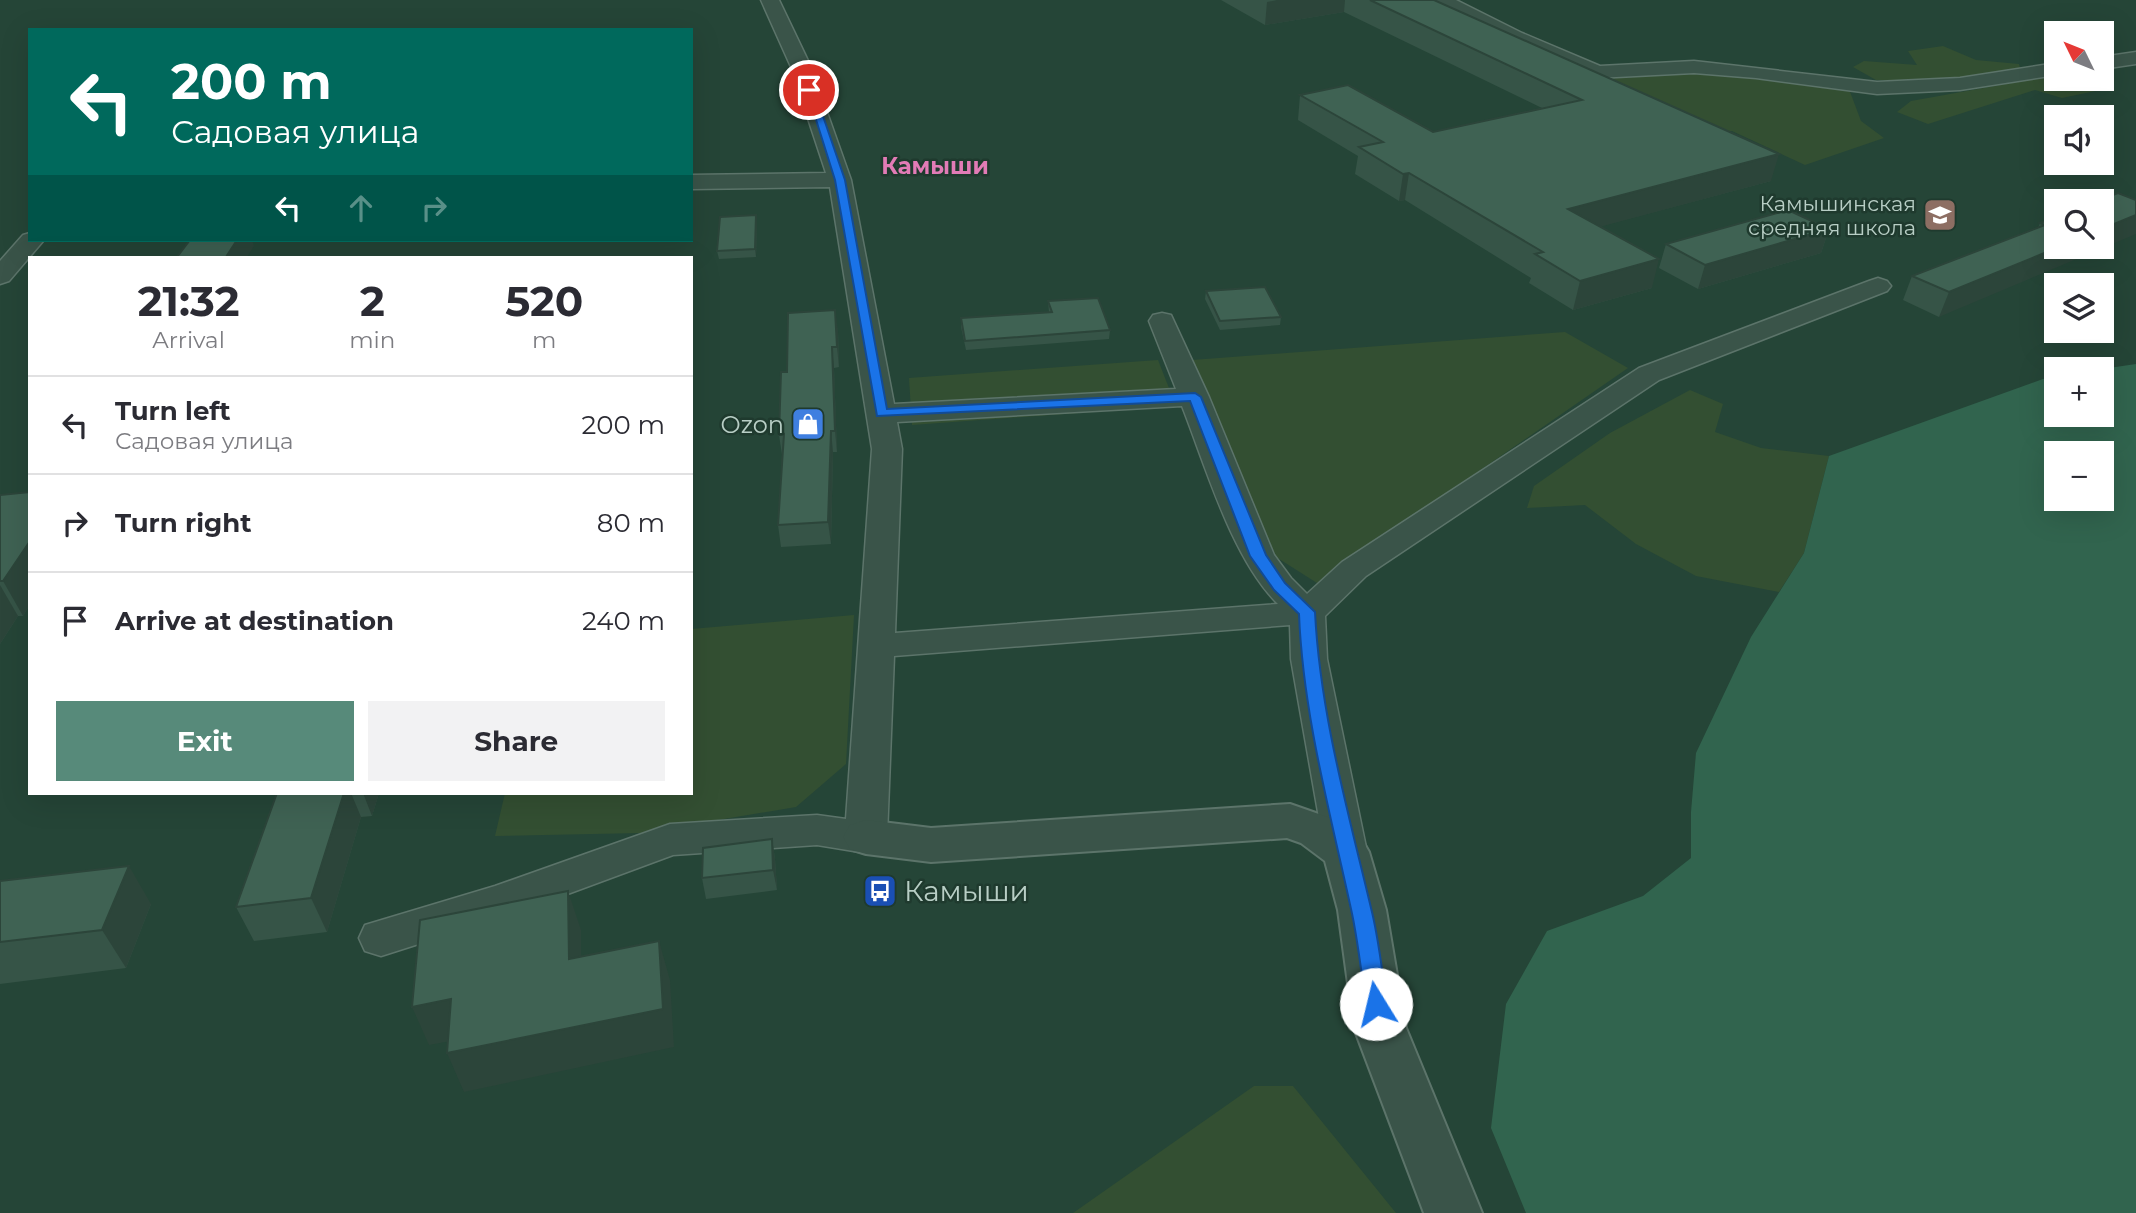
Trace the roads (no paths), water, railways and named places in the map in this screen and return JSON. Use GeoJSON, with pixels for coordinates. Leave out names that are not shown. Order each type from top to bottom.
{"type":"FeatureCollection","features":[{"type":"Feature","properties":{"kind":"street"},"geometry":{"type":"LineString","coordinates":[[770,0],[801,67],[840,180],[887,449],[866,837]]}},
{"type":"Feature","properties":{"kind":"street"},"geometry":{"type":"LineString","coordinates":[[1442,0],[1515,37],[1597,72],[1694,67],[1756,72],[1877,88],[1960,84],[2044,71]]}},
{"type":"Feature","properties":{"kind":"street"},"geometry":{"type":"LineString","coordinates":[[2114,61],[2136,58]]}},
{"type":"Feature","properties":{"kind":"street"},"geometry":{"type":"LineString","coordinates":[[693,182],[840,180]]}},
{"type":"Feature","properties":{"kind":"street"},"geometry":{"type":"LineString","coordinates":[[0,276],[30,242]]}},
{"type":"Feature","properties":{"kind":"street"},"geometry":{"type":"LineString","coordinates":[[877,646],[1307,612],[1354,569],[1649,374],[1878,286]]}},
{"type":"Feature","properties":{"kind":"street"},"geometry":{"type":"LineString","coordinates":[[1161,321],[1195,397],[1258,556],[1279,586],[1307,612],[1309,659],[1346,852],[1362,910],[1380,1028],[1453,1213]]}},
{"type":"Feature","properties":{"kind":"street"},"geometry":{"type":"LineString","coordinates":[[881,414],[1195,397]]}},
{"type":"Feature","properties":{"kind":"street"},"geometry":{"type":"LineString","coordinates":[[381,939],[504,900],[670,840],[817,831],[931,845],[1290,821],[1317,831],[1346,852]]}},
{"type":"Feature","properties":{"kind":"place","name":"Камышинская средняя школа"},"geometry":{"type":"Point","coordinates":[1940,215]}},
{"type":"Feature","properties":{"kind":"place","name":"Ozon"},"geometry":{"type":"Point","coordinates":[808,424]}},
{"type":"Feature","properties":{"kind":"place","name":"Камыши"},"geometry":{"type":"Point","coordinates":[880,891]}},
{"type":"Feature","properties":{"kind":"district","name":"Камыши"},"geometry":{"type":"Point","coordinates":[935,166]}}]}
